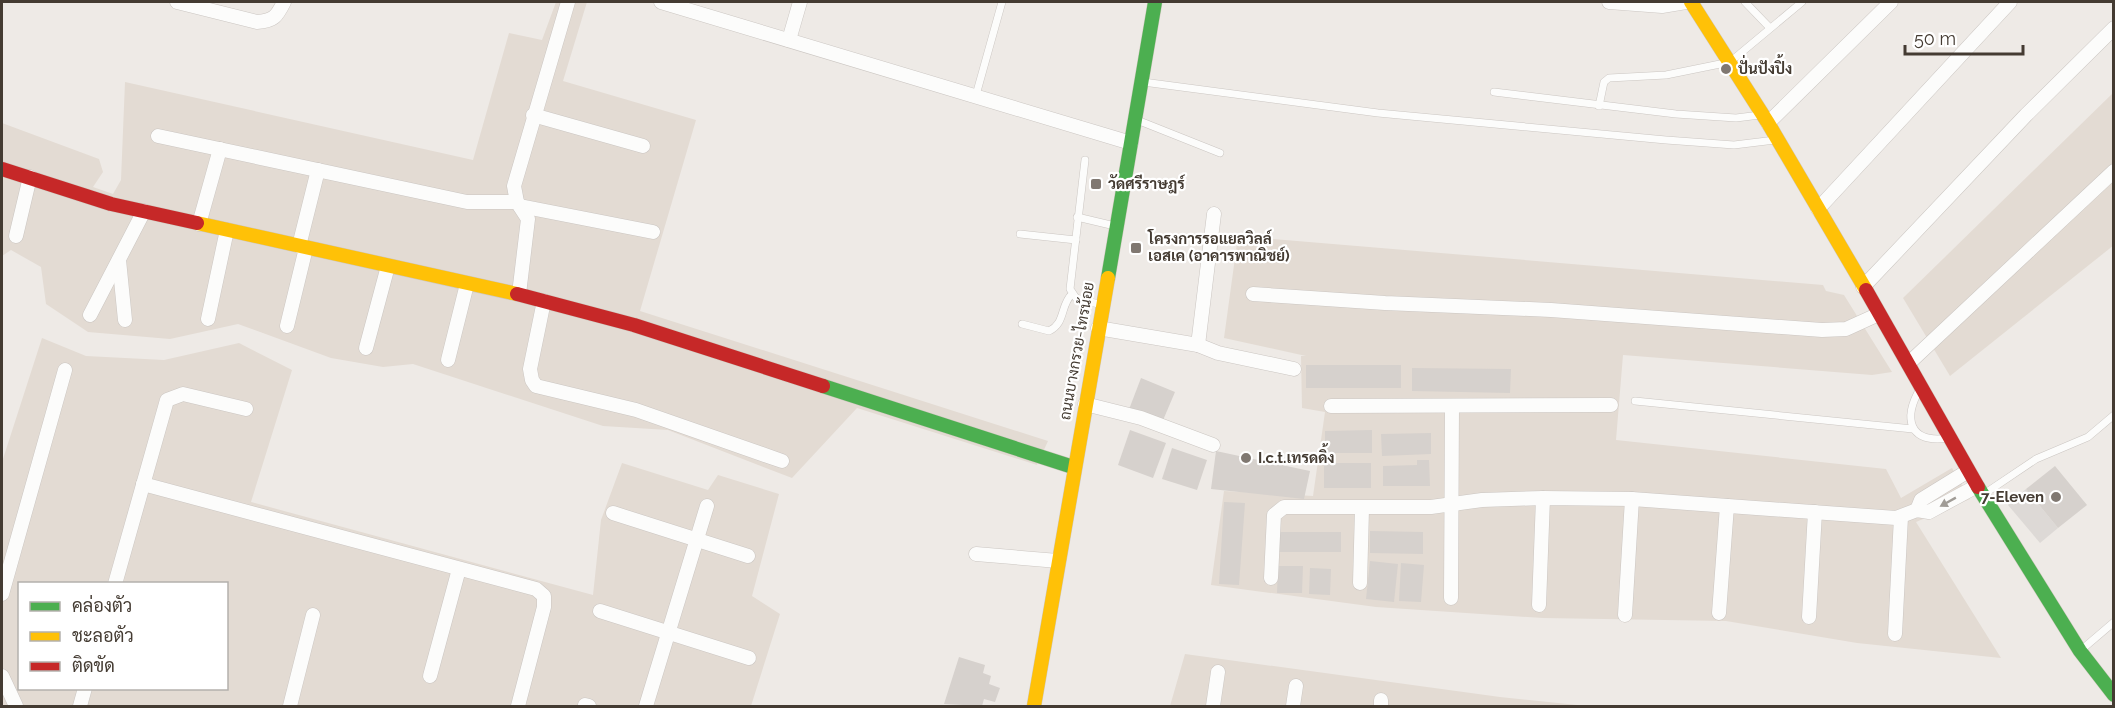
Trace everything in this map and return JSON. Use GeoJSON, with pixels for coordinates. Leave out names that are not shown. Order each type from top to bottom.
{"type":"FeatureCollection","features":[{"type":"Feature","properties":{"kind":"street"},"geometry":{"type":"LineString","coordinates":[[177,2],[257,22],[268,22],[277,16],[284,2]]}},
{"type":"Feature","properties":{"kind":"street"},"geometry":{"type":"LineString","coordinates":[[519,294],[529,230],[528,219],[519,204],[514,186],[568,2]]}},
{"type":"Feature","properties":{"kind":"street"},"geometry":{"type":"LineString","coordinates":[[662,2],[1131,143]]}},
{"type":"Feature","properties":{"kind":"street"},"geometry":{"type":"LineString","coordinates":[[789,40],[800,2]]}},
{"type":"Feature","properties":{"kind":"street","name":"ถนนบางกรวย-ไทรน้อย"},"geometry":{"type":"LineString","coordinates":[[1034,706],[1073,466],[1143,82],[1155,2]]}},
{"type":"Feature","properties":{"kind":"street"},"geometry":{"type":"LineString","coordinates":[[1609,2],[1662,6],[1686,2]]}},
{"type":"Feature","properties":{"kind":"street"},"geometry":{"type":"LineString","coordinates":[[1691,2],[1818,208],[1922,385],[1979,490],[2080,651],[2114,695]]}},
{"type":"Feature","properties":{"kind":"street"},"geometry":{"type":"LineString","coordinates":[[1765,119],[1892,2]]}},
{"type":"Feature","properties":{"kind":"street"},"geometry":{"type":"LineString","coordinates":[[1818,208],[2010,2]]}},
{"type":"Feature","properties":{"kind":"street"},"geometry":{"type":"LineString","coordinates":[[1863,287],[2026,115],[2114,28]]}},
{"type":"Feature","properties":{"kind":"street"},"geometry":{"type":"LineString","coordinates":[[533,115],[643,146]]}},
{"type":"Feature","properties":{"kind":"street"},"geometry":{"type":"LineString","coordinates":[[158,136],[467,202],[519,204],[652,232]]}},
{"type":"Feature","properties":{"kind":"street"},"geometry":{"type":"LineString","coordinates":[[199,224],[220,149]]}},
{"type":"Feature","properties":{"kind":"street"},"geometry":{"type":"LineString","coordinates":[[2,169],[111,204],[519,294],[634,325],[1073,466]]}},
{"type":"Feature","properties":{"kind":"street"},"geometry":{"type":"LineString","coordinates":[[287,326],[318,170]]}},
{"type":"Feature","properties":{"kind":"street"},"geometry":{"type":"LineString","coordinates":[[1909,363],[2114,171]]}},
{"type":"Feature","properties":{"kind":"street"},"geometry":{"type":"LineString","coordinates":[[16,236],[30,177]]}},
{"type":"Feature","properties":{"kind":"street"},"geometry":{"type":"LineString","coordinates":[[90,315],[144,211]]}},
{"type":"Feature","properties":{"kind":"street"},"geometry":{"type":"LineString","coordinates":[[1198,345],[1214,214]]}},
{"type":"Feature","properties":{"kind":"street"},"geometry":{"type":"LineString","coordinates":[[208,319],[227,230]]}},
{"type":"Feature","properties":{"kind":"street"},"geometry":{"type":"LineString","coordinates":[[119,260],[125,320]]}},
{"type":"Feature","properties":{"kind":"street"},"geometry":{"type":"LineString","coordinates":[[366,348],[388,266]]}},
{"type":"Feature","properties":{"kind":"street"},"geometry":{"type":"LineString","coordinates":[[448,360],[467,284]]}},
{"type":"Feature","properties":{"kind":"street"},"geometry":{"type":"LineString","coordinates":[[1253,294],[1385,303],[1563,310],[1822,330],[1846,329],[1879,314]]}},
{"type":"Feature","properties":{"kind":"street"},"geometry":{"type":"LineString","coordinates":[[544,301],[530,369],[536,386],[636,410],[782,461]]}},
{"type":"Feature","properties":{"kind":"street"},"geometry":{"type":"LineString","coordinates":[[1098,328],[1198,345],[1218,353],[1294,369]]}},
{"type":"Feature","properties":{"kind":"street"},"geometry":{"type":"LineString","coordinates":[[2,594],[65,370]]}},
{"type":"Feature","properties":{"kind":"street"},"geometry":{"type":"LineString","coordinates":[[116,582],[167,400],[183,394],[246,409]]}},
{"type":"Feature","properties":{"kind":"street"},"geometry":{"type":"LineString","coordinates":[[1085,404],[1141,418],[1213,445]]}},
{"type":"Feature","properties":{"kind":"street"},"geometry":{"type":"LineString","coordinates":[[1331,406],[1611,405]]}},
{"type":"Feature","properties":{"kind":"street"},"geometry":{"type":"LineString","coordinates":[[1450,598],[1452,406]]}},
{"type":"Feature","properties":{"kind":"street"},"geometry":{"type":"LineString","coordinates":[[1917,510],[1921,500],[1968,471]]}},
{"type":"Feature","properties":{"kind":"street"},"geometry":{"type":"LineString","coordinates":[[143,484],[536,589],[544,596],[544,607],[518,706]]}},
{"type":"Feature","properties":{"kind":"street"},"geometry":{"type":"LineString","coordinates":[[1271,579],[1274,516],[1284,507],[1362,509],[1543,498],[1632,500],[1901,517],[1917,510],[1929,512],[1979,490]]}},
{"type":"Feature","properties":{"kind":"street"},"geometry":{"type":"LineString","coordinates":[[1539,605],[1543,498]]}},
{"type":"Feature","properties":{"kind":"street"},"geometry":{"type":"LineString","coordinates":[[1625,615],[1632,500]]}},
{"type":"Feature","properties":{"kind":"street"},"geometry":{"type":"LineString","coordinates":[[646,706],[707,506]]}},
{"type":"Feature","properties":{"kind":"street"},"geometry":{"type":"LineString","coordinates":[[1719,613],[1727,506]]}},
{"type":"Feature","properties":{"kind":"street"},"geometry":{"type":"LineString","coordinates":[[1360,583],[1362,509]]}},
{"type":"Feature","properties":{"kind":"street"},"geometry":{"type":"LineString","coordinates":[[1809,617],[1815,512]]}},
{"type":"Feature","properties":{"kind":"street"},"geometry":{"type":"LineString","coordinates":[[613,513],[748,556]]}},
{"type":"Feature","properties":{"kind":"street"},"geometry":{"type":"LineString","coordinates":[[1895,634],[1901,517]]}},
{"type":"Feature","properties":{"kind":"street"},"geometry":{"type":"LineString","coordinates":[[976,554],[1058,561]]}},
{"type":"Feature","properties":{"kind":"street"},"geometry":{"type":"LineString","coordinates":[[430,676],[459,569]]}},
{"type":"Feature","properties":{"kind":"street"},"geometry":{"type":"LineString","coordinates":[[600,610],[749,658]]}},
{"type":"Feature","properties":{"kind":"street"},"geometry":{"type":"LineString","coordinates":[[290,706],[313,615]]}},
{"type":"Feature","properties":{"kind":"street"},"geometry":{"type":"LineString","coordinates":[[1213,706],[1218,672]]}},
{"type":"Feature","properties":{"kind":"street"},"geometry":{"type":"LineString","coordinates":[[2,675],[16,706]]}},
{"type":"Feature","properties":{"kind":"street"},"geometry":{"type":"LineString","coordinates":[[1293,706],[1296,686]]}},
{"type":"Feature","properties":{"kind":"street"},"geometry":{"type":"LineString","coordinates":[[80,706],[84,690]]}},
{"type":"Feature","properties":{"kind":"lane"},"geometry":{"type":"LineString","coordinates":[[976,95],[1002,2]]}},
{"type":"Feature","properties":{"kind":"lane"},"geometry":{"type":"LineString","coordinates":[[1745,2],[1770,28]]}},
{"type":"Feature","properties":{"kind":"lane"},"geometry":{"type":"LineString","coordinates":[[1599,106],[1604,82],[1610,78],[1666,75],[1730,62],[1802,2]]}},
{"type":"Feature","properties":{"kind":"lane"},"geometry":{"type":"LineString","coordinates":[[1143,82],[1378,113],[1666,140],[1734,146],[1777,140]]}},
{"type":"Feature","properties":{"kind":"lane"},"geometry":{"type":"LineString","coordinates":[[1494,92],[1599,106],[1715,117],[1765,119]]}},
{"type":"Feature","properties":{"kind":"lane"},"geometry":{"type":"LineString","coordinates":[[1135,119],[1220,153]]}},
{"type":"Feature","properties":{"kind":"lane"},"geometry":{"type":"LineString","coordinates":[[1085,160],[1070,289],[1076,298],[1102,305]]}},
{"type":"Feature","properties":{"kind":"lane"},"geometry":{"type":"LineString","coordinates":[[1077,217],[1116,226]]}},
{"type":"Feature","properties":{"kind":"lane"},"geometry":{"type":"LineString","coordinates":[[1020,234],[1076,240]]}},
{"type":"Feature","properties":{"kind":"lane"},"geometry":{"type":"LineString","coordinates":[[1022,324],[1049,332],[1054,329],[1059,325],[1066,299],[1072,294]]}},
{"type":"Feature","properties":{"kind":"lane"},"geometry":{"type":"LineString","coordinates":[[1922,385],[1911,410],[1913,429],[1919,436],[1931,441],[1950,438]]}},
{"type":"Feature","properties":{"kind":"lane"},"geometry":{"type":"LineString","coordinates":[[1635,401],[1913,429]]}},
{"type":"Feature","properties":{"kind":"lane"},"geometry":{"type":"LineString","coordinates":[[1979,490],[2036,459],[2088,437],[2114,415]]}},
{"type":"Feature","properties":{"kind":"lane"},"geometry":{"type":"LineString","coordinates":[[2080,651],[2114,622]]}},
{"type":"Feature","properties":{"kind":"shaded area"},"geometry":{"type":"Polygon","coordinates":[[[556,2],[587,2],[563,81],[696,120],[640,311],[1048,441],[1037,465],[857,408],[792,478],[668,430],[603,426],[413,364],[383,367],[331,358],[238,324],[170,339],[88,332],[46,304],[41,267],[11,250],[2,256],[2,123],[99,159],[103,172],[93,187],[113,194],[121,180],[125,82],[473,160],[509,33],[542,40],[556,2]]]}},
{"type":"Feature","properties":{"kind":"shaded area"},"geometry":{"type":"Polygon","coordinates":[[[2113,93],[2114,245],[1950,376],[1903,298],[2113,93]]]}},
{"type":"Feature","properties":{"kind":"shaded area"},"geometry":{"type":"Polygon","coordinates":[[[1238,236],[1823,285],[1826,291],[1844,295],[1892,372],[1872,375],[1623,355],[1616,440],[1886,469],[1901,498],[1952,468],[1970,499],[1916,522],[2001,658],[1857,643],[1726,621],[1543,618],[1376,607],[1211,585],[1224,491],[1313,496],[1325,412],[1302,408],[1301,356],[1306,356],[1224,338],[1238,236]]]}},
{"type":"Feature","properties":{"kind":"shaded area"},"geometry":{"type":"Polygon","coordinates":[[[42,338],[86,356],[164,360],[239,343],[292,370],[251,502],[593,595],[601,520],[622,463],[708,490],[718,475],[779,494],[752,596],[780,614],[751,706],[2,706],[2,462],[42,338]]]}},
{"type":"Feature","properties":{"kind":"shaded area"},"geometry":{"type":"Polygon","coordinates":[[[2026,489],[2058,528],[2040,543],[2008,505],[2026,489]]]}},
{"type":"Feature","properties":{"kind":"shaded area"},"geometry":{"type":"Polygon","coordinates":[[[1185,654],[1500,697],[1587,706],[1170,706],[1185,654]]]}},
{"type":"Feature","properties":{"kind":"building"},"geometry":{"type":"Polygon","coordinates":[[[1306,365],[1401,365],[1401,388],[1306,388],[1306,365]]]}},
{"type":"Feature","properties":{"kind":"building"},"geometry":{"type":"Polygon","coordinates":[[[1412,368],[1511,369],[1510,393],[1412,391],[1412,368]]]}},
{"type":"Feature","properties":{"kind":"building"},"geometry":{"type":"Polygon","coordinates":[[[1141,378],[1175,392],[1161,425],[1128,412],[1141,378]]]}},
{"type":"Feature","properties":{"kind":"building"},"geometry":{"type":"Polygon","coordinates":[[[1130,430],[1166,443],[1153,478],[1118,465],[1130,430]]]}},
{"type":"Feature","properties":{"kind":"building"},"geometry":{"type":"Polygon","coordinates":[[[1372,430],[1372,453],[1325,453],[1325,431],[1372,430]]]}},
{"type":"Feature","properties":{"kind":"building"},"geometry":{"type":"Polygon","coordinates":[[[1431,433],[1431,454],[1382,456],[1381,434],[1431,433]]]}},
{"type":"Feature","properties":{"kind":"building"},"geometry":{"type":"Polygon","coordinates":[[[1172,448],[1207,460],[1197,490],[1162,479],[1172,448]]]}},
{"type":"Feature","properties":{"kind":"building"},"geometry":{"type":"Polygon","coordinates":[[[1216,451],[1310,471],[1304,499],[1211,489],[1216,451]]]}},
{"type":"Feature","properties":{"kind":"building"},"geometry":{"type":"Polygon","coordinates":[[[1417,460],[1429,460],[1430,486],[1383,486],[1383,466],[1417,465],[1417,460]]]}},
{"type":"Feature","properties":{"kind":"building"},"geometry":{"type":"Polygon","coordinates":[[[1324,463],[1371,463],[1371,488],[1324,488],[1324,463]]]}},
{"type":"Feature","properties":{"kind":"building","name":"7-Eleven"},"geometry":{"type":"Polygon","coordinates":[[[2055,466],[2087,505],[2058,528],[2026,489],[2055,466]]]}},
{"type":"Feature","properties":{"kind":"building"},"geometry":{"type":"Polygon","coordinates":[[[1224,502],[1245,503],[1239,585],[1219,584],[1224,502]]]}},
{"type":"Feature","properties":{"kind":"building"},"geometry":{"type":"Polygon","coordinates":[[[1370,531],[1423,532],[1423,554],[1370,553],[1370,531]]]}},
{"type":"Feature","properties":{"kind":"building"},"geometry":{"type":"Polygon","coordinates":[[[1279,532],[1341,532],[1341,552],[1279,552],[1279,532]]]}},
{"type":"Feature","properties":{"kind":"building"},"geometry":{"type":"Polygon","coordinates":[[[1370,561],[1398,564],[1394,602],[1366,599],[1370,561]]]}},
{"type":"Feature","properties":{"kind":"building"},"geometry":{"type":"Polygon","coordinates":[[[1401,563],[1424,565],[1421,602],[1399,601],[1401,563]]]}},
{"type":"Feature","properties":{"kind":"building"},"geometry":{"type":"Polygon","coordinates":[[[1278,566],[1303,566],[1302,593],[1277,593],[1278,566]]]}},
{"type":"Feature","properties":{"kind":"building"},"geometry":{"type":"Polygon","coordinates":[[[1310,568],[1331,569],[1330,595],[1309,594],[1310,568]]]}},
{"type":"Feature","properties":{"kind":"building"},"geometry":{"type":"Polygon","coordinates":[[[959,657],[985,665],[983,673],[991,676],[989,684],[1000,688],[995,702],[984,699],[982,706],[944,704],[959,657]]]}},
{"type":"Feature","properties":{"kind":"traffic: fast"},"geometry":{"type":"LineString","coordinates":[[1108,278],[1155,2]]}},
{"type":"Feature","properties":{"kind":"traffic: fast"},"geometry":{"type":"LineString","coordinates":[[823,386],[1073,467]]}},
{"type":"Feature","properties":{"kind":"traffic: fast"},"geometry":{"type":"LineString","coordinates":[[1978,487],[2080,651],[2114,695]]}},
{"type":"Feature","properties":{"kind":"traffic: slow"},"geometry":{"type":"LineString","coordinates":[[1691,2],[1768,123],[1866,290]]}},
{"type":"Feature","properties":{"kind":"traffic: slow"},"geometry":{"type":"LineString","coordinates":[[197,223],[517,294]]}},
{"type":"Feature","properties":{"kind":"traffic: slow"},"geometry":{"type":"LineString","coordinates":[[1034,706],[1108,278]]}},
{"type":"Feature","properties":{"kind":"traffic: jam"},"geometry":{"type":"LineString","coordinates":[[2,169],[111,204],[197,223]]}},
{"type":"Feature","properties":{"kind":"traffic: jam"},"geometry":{"type":"LineString","coordinates":[[1866,290],[1978,487]]}},
{"type":"Feature","properties":{"kind":"traffic: jam"},"geometry":{"type":"LineString","coordinates":[[517,294],[634,325],[823,386]]}},
{"type":"Feature","properties":{"kind":"place","name":"ปั่นปังปิ้ง"},"geometry":{"type":"Point","coordinates":[1726,69]}},
{"type":"Feature","properties":{"kind":"place","name":"วัดศรีราษฎร์"},"geometry":{"type":"Point","coordinates":[1096,184]}},
{"type":"Feature","properties":{"kind":"place","name":"โครงการรอแยลวิลล์ เอสเค (อาคารพาณิชย์)"},"geometry":{"type":"Point","coordinates":[1136,248]}},
{"type":"Feature","properties":{"kind":"place","name":"I.c.t.เทรดดิ้ง"},"geometry":{"type":"Point","coordinates":[1246,458]}},
{"type":"Feature","properties":{"kind":"place","name":"7-Eleven"},"geometry":{"type":"Point","coordinates":[2056,497]}}]}
